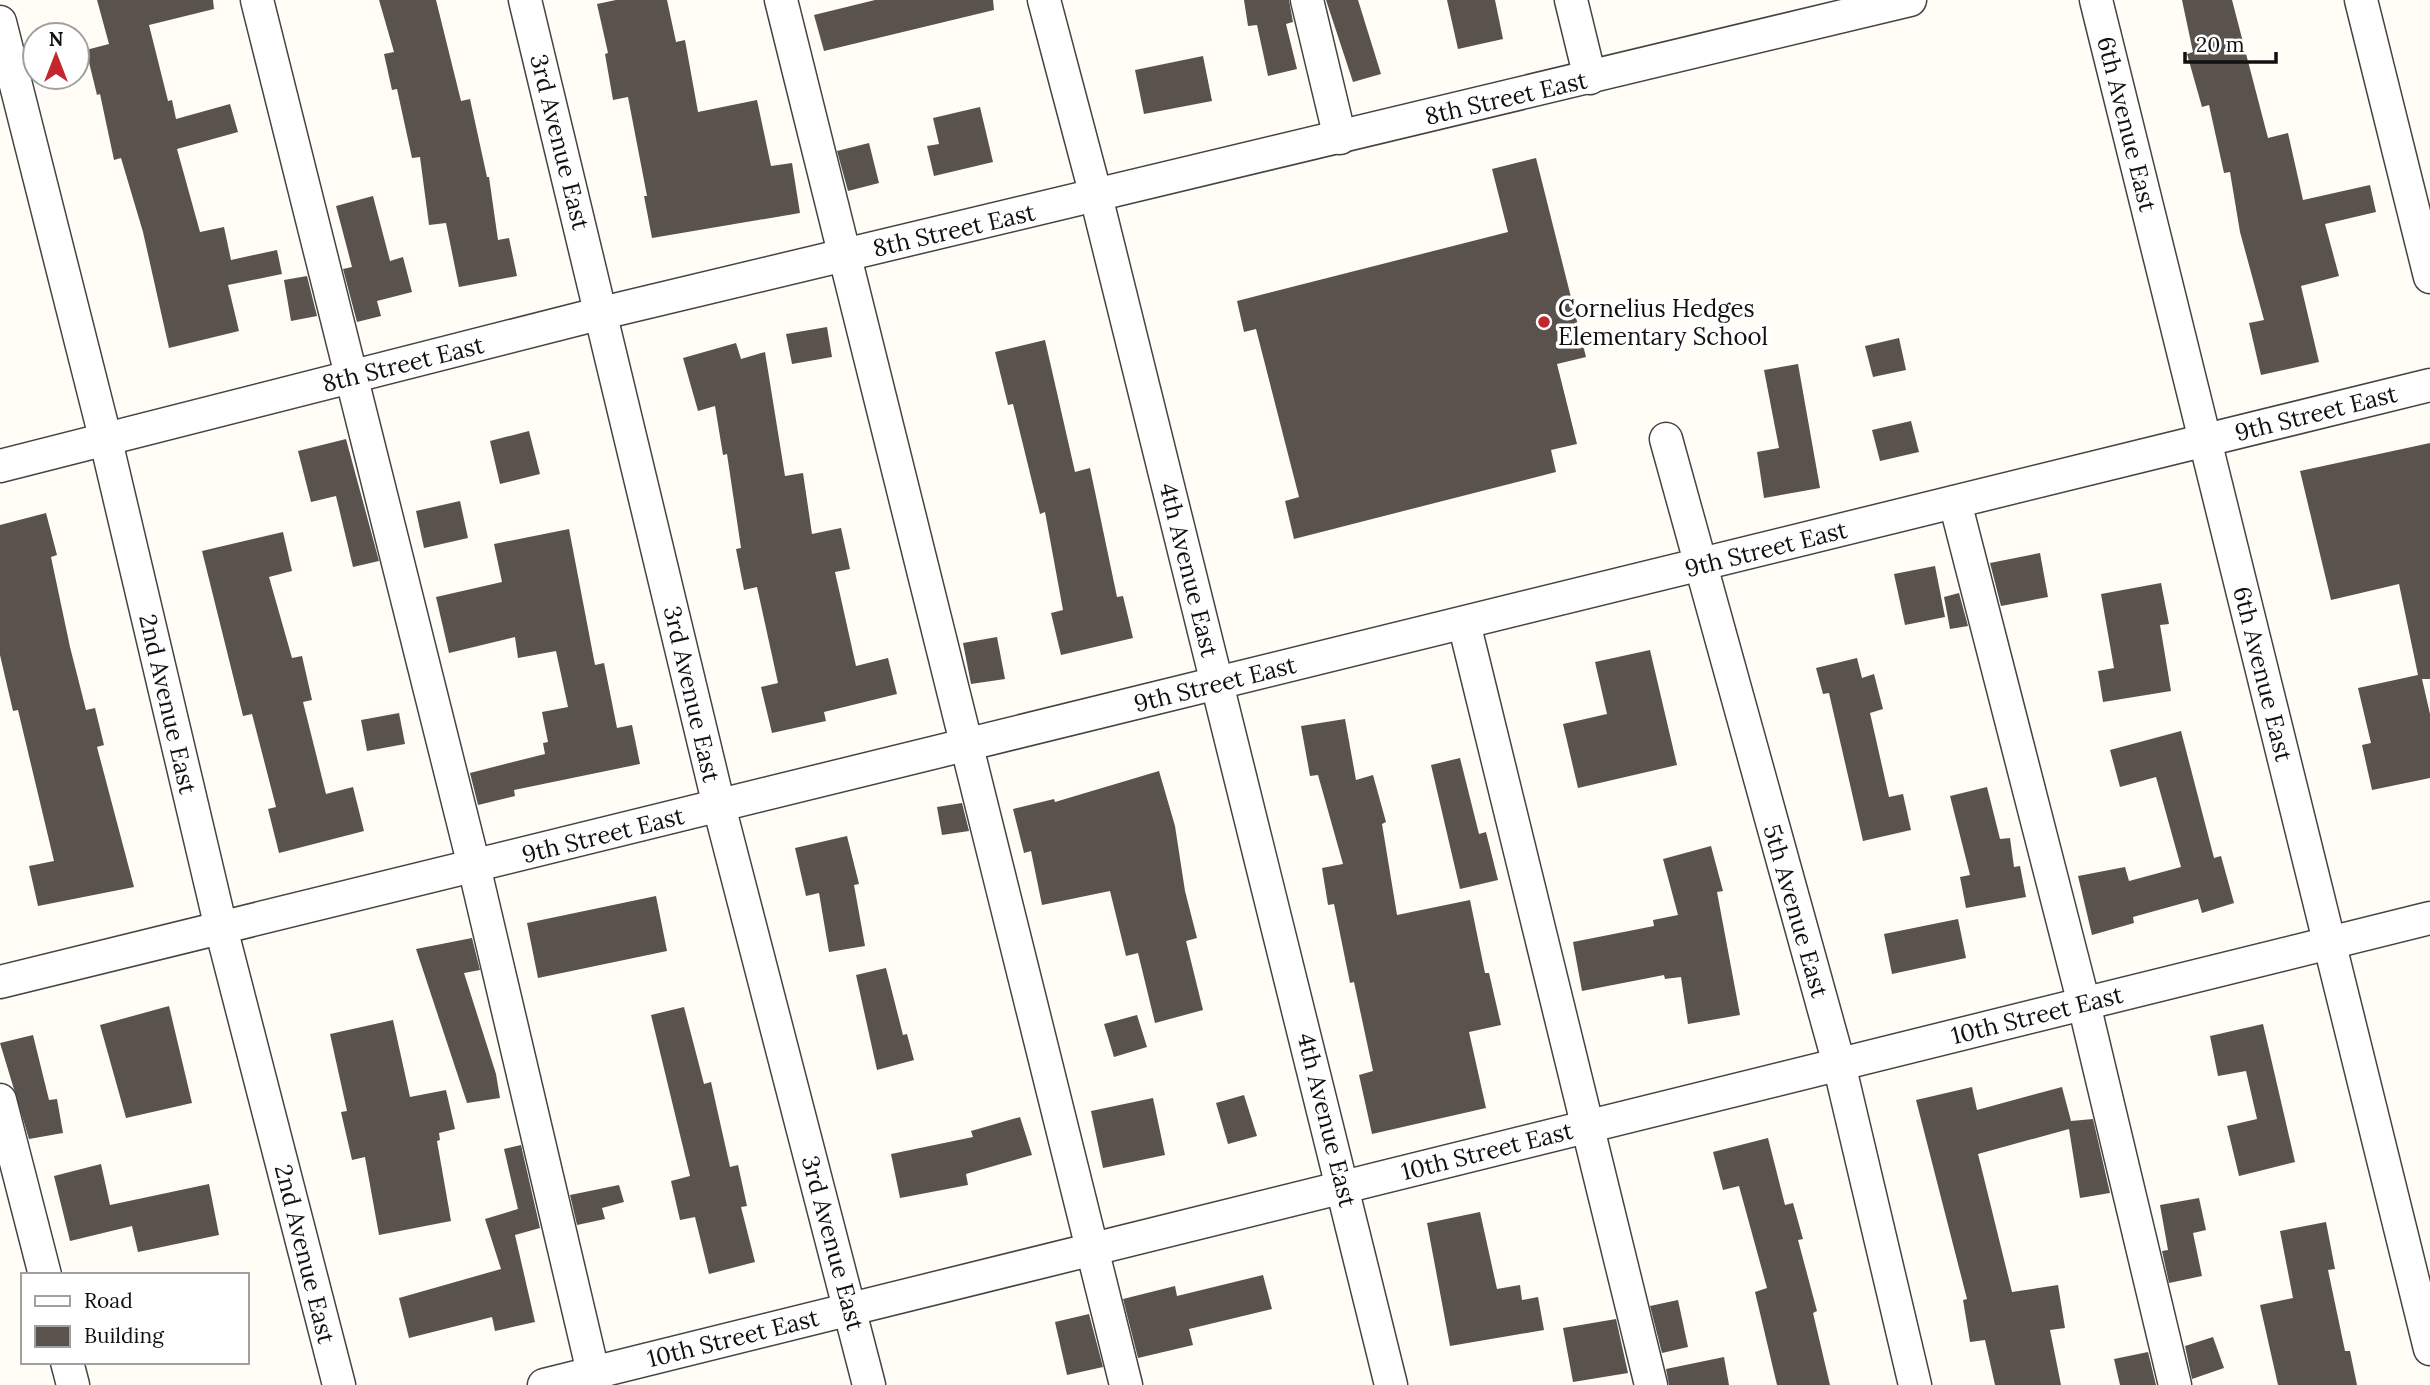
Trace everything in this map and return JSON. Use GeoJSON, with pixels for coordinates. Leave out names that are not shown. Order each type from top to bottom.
{"type":"FeatureCollection","features":[{"type":"Feature","properties":{"kind":"street"},"geometry":{"type":"LineString","coordinates":[[257,0],[474,866],[594,1379]]}},
{"type":"Feature","properties":{"kind":"street","name":"3rd Avenue East"},"geometry":{"type":"LineString","coordinates":[[525,0],[719,806],[869,1385]]}},
{"type":"Feature","properties":{"kind":"street"},"geometry":{"type":"LineString","coordinates":[[781,0],[964,746],[1126,1385]]}},
{"type":"Feature","properties":{"kind":"street","name":"4th Avenue East"},"geometry":{"type":"LineString","coordinates":[[1044,0],[1096,196],[1391,1385]]}},
{"type":"Feature","properties":{"kind":"street"},"geometry":{"type":"LineString","coordinates":[[1307,0],[1340,138]]}},
{"type":"Feature","properties":{"kind":"street"},"geometry":{"type":"LineString","coordinates":[[1571,0],[1590,78]]}},
{"type":"Feature","properties":{"kind":"street","name":"8th Street East"},"geometry":{"type":"LineString","coordinates":[[0,466],[602,313],[1910,0]]}},
{"type":"Feature","properties":{"kind":"street","name":"6th Avenue East"},"geometry":{"type":"LineString","coordinates":[[2095,0],[2430,1349]]}},
{"type":"Feature","properties":{"kind":"street"},"geometry":{"type":"LineString","coordinates":[[2361,0],[2430,277]]}},
{"type":"Feature","properties":{"kind":"street","name":"2nd Avenue East"},"geometry":{"type":"LineString","coordinates":[[0,22],[106,441],[221,928],[339,1385]]}},
{"type":"Feature","properties":{"kind":"street","name":"9th Street East"},"geometry":{"type":"LineString","coordinates":[[0,982],[2430,385]]}},
{"type":"Feature","properties":{"kind":"street","name":"5th Avenue East"},"geometry":{"type":"LineString","coordinates":[[1667,439],[1699,565],[1839,1064],[1915,1385]]}},
{"type":"Feature","properties":{"kind":"street"},"geometry":{"type":"LineString","coordinates":[[1955,502],[2084,1004],[2175,1385]]}},
{"type":"Feature","properties":{"kind":"street"},"geometry":{"type":"LineString","coordinates":[[1464,623],[1651,1385]]}},
{"type":"Feature","properties":{"kind":"street","name":"10th Street East"},"geometry":{"type":"LineString","coordinates":[[544,1385],[594,1379],[850,1309],[2430,918]]}},
{"type":"Feature","properties":{"kind":"street"},"geometry":{"type":"LineString","coordinates":[[0,1100],[44,1273]]}},
{"type":"Feature","properties":{"kind":"street"},"geometry":{"type":"LineString","coordinates":[[68,1364],[73,1385]]}},
{"type":"Feature","properties":{"kind":"building"},"geometry":{"type":"Polygon","coordinates":[[[97,0],[213,0],[214,9],[149,25],[168,101],[172,100],[176,119],[230,104],[238,132],[177,149],[200,232],[224,227],[231,260],[277,250],[282,274],[228,285],[239,331],[169,348],[143,232],[121,158],[114,160],[100,94],[97,95],[91,70],[91,49],[109,44],[97,0]]]}},
{"type":"Feature","properties":{"kind":"building"},"geometry":{"type":"Polygon","coordinates":[[[379,0],[436,0],[461,101],[470,99],[489,177],[498,240],[509,238],[517,276],[459,287],[446,223],[429,225],[420,157],[412,158],[397,89],[392,90],[384,54],[394,52],[379,0]]]}},
{"type":"Feature","properties":{"kind":"building"},"geometry":{"type":"Polygon","coordinates":[[[616,0],[667,0],[676,42],[685,40],[698,112],[757,100],[771,166],[792,163],[800,213],[652,238],[644,196],[647,196],[628,97],[613,100],[605,54],[608,53],[597,4],[616,0]]]}},
{"type":"Feature","properties":{"kind":"building"},"geometry":{"type":"Polygon","coordinates":[[[875,0],[993,0],[994,10],[824,51],[814,15],[875,0]]]}},
{"type":"Feature","properties":{"kind":"building"},"geometry":{"type":"Polygon","coordinates":[[[1244,0],[1289,0],[1293,22],[1286,24],[1297,69],[1268,76],[1257,25],[1248,26],[1244,0]]]}},
{"type":"Feature","properties":{"kind":"building"},"geometry":{"type":"Polygon","coordinates":[[[1326,0],[1358,0],[1381,74],[1353,82],[1326,0]]]}},
{"type":"Feature","properties":{"kind":"building"},"geometry":{"type":"Polygon","coordinates":[[[1447,0],[1495,0],[1503,39],[1458,49],[1447,0]]]}},
{"type":"Feature","properties":{"kind":"building"},"geometry":{"type":"Polygon","coordinates":[[[2182,0],[2232,0],[2268,138],[2288,133],[2303,200],[2370,185],[2376,212],[2325,224],[2339,276],[2301,286],[2319,362],[2261,375],[2249,323],[2264,320],[2240,232],[2230,172],[2224,173],[2209,105],[2202,107],[2187,54],[2193,52],[2182,0]]]}},
{"type":"Feature","properties":{"kind":"building"},"geometry":{"type":"Polygon","coordinates":[[[1203,56],[1212,101],[1144,114],[1135,70],[1203,56]]]}},
{"type":"Feature","properties":{"kind":"building"},"geometry":{"type":"Polygon","coordinates":[[[980,107],[993,162],[934,176],[927,146],[939,144],[933,118],[980,107]]]}},
{"type":"Feature","properties":{"kind":"building"},"geometry":{"type":"Polygon","coordinates":[[[869,143],[879,183],[848,191],[837,151],[869,143]]]}},
{"type":"Feature","properties":{"kind":"building"},"geometry":{"type":"Polygon","coordinates":[[[1536,158],[1586,357],[1557,364],[1577,444],[1551,450],[1556,472],[1294,539],[1285,501],[1299,497],[1256,329],[1244,332],[1237,301],[1508,232],[1492,169],[1536,158]]]}},
{"type":"Feature","properties":{"kind":"building"},"geometry":{"type":"Polygon","coordinates":[[[373,196],[390,261],[403,257],[412,292],[377,301],[381,316],[357,322],[343,269],[352,267],[336,206],[373,196]]]}},
{"type":"Feature","properties":{"kind":"building"},"geometry":{"type":"Polygon","coordinates":[[[307,276],[317,316],[291,321],[284,280],[307,276]]]}},
{"type":"Feature","properties":{"kind":"building"},"geometry":{"type":"Polygon","coordinates":[[[827,327],[832,357],[792,364],[786,334],[827,327]]]}},
{"type":"Feature","properties":{"kind":"building"},"geometry":{"type":"Polygon","coordinates":[[[1899,338],[1906,370],[1873,377],[1865,346],[1899,338]]]}},
{"type":"Feature","properties":{"kind":"building"},"geometry":{"type":"Polygon","coordinates":[[[1045,340],[1075,472],[1090,468],[1117,597],[1123,596],[1133,638],[1061,655],[1051,613],[1063,610],[1045,512],[1040,514],[1013,404],[1008,405],[995,352],[1045,340]]]}},
{"type":"Feature","properties":{"kind":"building"},"geometry":{"type":"Polygon","coordinates":[[[736,343],[741,359],[765,352],[785,476],[803,473],[812,534],[841,528],[850,569],[835,572],[856,666],[888,658],[897,694],[824,712],[826,721],[772,733],[761,687],[778,683],[757,587],[744,590],[736,549],[741,548],[727,454],[723,455],[715,406],[698,411],[683,358],[736,343]]]}},
{"type":"Feature","properties":{"kind":"building"},"geometry":{"type":"Polygon","coordinates":[[[1798,364],[1820,488],[1764,498],[1757,452],[1779,448],[1764,370],[1798,364]]]}},
{"type":"Feature","properties":{"kind":"building"},"geometry":{"type":"Polygon","coordinates":[[[1911,421],[1919,452],[1880,461],[1872,430],[1911,421]]]}},
{"type":"Feature","properties":{"kind":"building"},"geometry":{"type":"Polygon","coordinates":[[[529,431],[540,474],[500,484],[490,441],[529,431]]]}},
{"type":"Feature","properties":{"kind":"building"},"geometry":{"type":"Polygon","coordinates":[[[346,439],[379,561],[353,567],[336,496],[311,502],[298,451],[346,439]]]}},
{"type":"Feature","properties":{"kind":"building"},"geometry":{"type":"Polygon","coordinates":[[[2430,443],[2430,679],[2422,679],[2430,714],[2430,778],[2372,790],[2362,745],[2371,743],[2358,688],[2418,675],[2399,584],[2331,600],[2300,471],[2430,443]]]}},
{"type":"Feature","properties":{"kind":"building"},"geometry":{"type":"Polygon","coordinates":[[[460,501],[468,538],[424,548],[416,511],[460,501]]]}},
{"type":"Feature","properties":{"kind":"building"},"geometry":{"type":"Polygon","coordinates":[[[46,513],[57,555],[51,557],[70,647],[86,710],[95,708],[104,745],[97,747],[134,887],[38,906],[29,866],[54,861],[18,710],[13,711],[0,655],[0,525],[46,513]]]}},
{"type":"Feature","properties":{"kind":"building"},"geometry":{"type":"Polygon","coordinates":[[[569,529],[595,665],[604,663],[617,728],[632,725],[640,764],[514,790],[515,796],[478,805],[470,773],[545,754],[543,743],[548,742],[542,712],[568,707],[556,651],[518,658],[515,637],[449,653],[436,597],[502,582],[494,544],[569,529]]]}},
{"type":"Feature","properties":{"kind":"building"},"geometry":{"type":"Polygon","coordinates":[[[283,532],[292,571],[269,577],[292,658],[302,656],[312,700],[303,702],[326,794],[353,787],[364,831],[279,853],[268,809],[276,807],[252,714],[243,716],[202,551],[283,532]]]}},
{"type":"Feature","properties":{"kind":"building"},"geometry":{"type":"Polygon","coordinates":[[[2040,553],[2048,597],[2001,606],[1990,563],[2040,553]]]}},
{"type":"Feature","properties":{"kind":"building"},"geometry":{"type":"Polygon","coordinates":[[[1935,566],[1945,617],[1905,625],[1894,574],[1935,566]]]}},
{"type":"Feature","properties":{"kind":"building"},"geometry":{"type":"Polygon","coordinates":[[[2161,583],[2169,624],[2160,625],[2171,691],[2103,702],[2098,671],[2114,668],[2101,594],[2161,583]]]}},
{"type":"Feature","properties":{"kind":"building"},"geometry":{"type":"Polygon","coordinates":[[[1959,593],[1968,626],[1950,629],[1944,597],[1959,593]]]}},
{"type":"Feature","properties":{"kind":"building"},"geometry":{"type":"Polygon","coordinates":[[[997,637],[1005,679],[971,684],[963,643],[997,637]]]}},
{"type":"Feature","properties":{"kind":"building"},"geometry":{"type":"Polygon","coordinates":[[[1650,650],[1677,765],[1578,788],[1563,724],[1607,714],[1595,662],[1650,650]]]}},
{"type":"Feature","properties":{"kind":"building"},"geometry":{"type":"Polygon","coordinates":[[[1857,658],[1862,678],[1874,674],[1883,709],[1870,713],[1889,797],[1903,794],[1911,830],[1863,841],[1829,693],[1823,694],[1816,668],[1857,658]]]}},
{"type":"Feature","properties":{"kind":"building"},"geometry":{"type":"Polygon","coordinates":[[[399,713],[405,744],[367,751],[361,720],[399,713]]]}},
{"type":"Feature","properties":{"kind":"building"},"geometry":{"type":"Polygon","coordinates":[[[1345,719],[1356,780],[1373,775],[1386,822],[1382,824],[1397,915],[1470,900],[1485,973],[1489,973],[1501,1025],[1469,1032],[1486,1108],[1372,1134],[1359,1075],[1373,1071],[1354,982],[1350,983],[1334,904],[1328,905],[1322,868],[1343,864],[1318,775],[1310,776],[1301,726],[1345,719]]]}},
{"type":"Feature","properties":{"kind":"building"},"geometry":{"type":"Polygon","coordinates":[[[2181,731],[2214,858],[2221,856],[2234,903],[2202,913],[2198,899],[2133,917],[2134,923],[2092,935],[2078,876],[2125,867],[2129,881],[2181,867],[2156,777],[2120,787],[2110,750],[2181,731]]]}},
{"type":"Feature","properties":{"kind":"building"},"geometry":{"type":"Polygon","coordinates":[[[1460,758],[1479,834],[1486,832],[1498,880],[1460,889],[1431,765],[1460,758]]]}},
{"type":"Feature","properties":{"kind":"building"},"geometry":{"type":"Polygon","coordinates":[[[1159,771],[1175,826],[1185,891],[1197,938],[1186,941],[1203,1010],[1155,1023],[1138,953],[1126,956],[1110,891],[1042,905],[1031,851],[1024,853],[1013,809],[1054,799],[1055,802],[1159,771]]]}},
{"type":"Feature","properties":{"kind":"building"},"geometry":{"type":"Polygon","coordinates":[[[1987,787],[2000,839],[2010,838],[2014,867],[2020,866],[2026,897],[1966,908],[1960,877],[1970,875],[1950,796],[1987,787]]]}},
{"type":"Feature","properties":{"kind":"building"},"geometry":{"type":"Polygon","coordinates":[[[962,803],[969,831],[942,835],[937,807],[962,803]]]}},
{"type":"Feature","properties":{"kind":"building"},"geometry":{"type":"Polygon","coordinates":[[[847,836],[859,884],[854,885],[865,946],[829,952],[819,893],[806,896],[795,848],[847,836]]]}},
{"type":"Feature","properties":{"kind":"building"},"geometry":{"type":"Polygon","coordinates":[[[1711,846],[1723,891],[1717,892],[1740,1015],[1688,1024],[1681,977],[1665,979],[1664,975],[1582,991],[1573,942],[1654,926],[1653,920],[1678,915],[1663,859],[1711,846]]]}},
{"type":"Feature","properties":{"kind":"building"},"geometry":{"type":"Polygon","coordinates":[[[656,896],[667,951],[538,978],[527,923],[656,896]]]}},
{"type":"Feature","properties":{"kind":"building"},"geometry":{"type":"Polygon","coordinates":[[[1958,919],[1966,958],[1892,974],[1884,934],[1958,919]]]}},
{"type":"Feature","properties":{"kind":"building"},"geometry":{"type":"Polygon","coordinates":[[[472,938],[480,970],[464,973],[496,1074],[500,1098],[467,1103],[416,949],[472,938]]]}},
{"type":"Feature","properties":{"kind":"building"},"geometry":{"type":"Polygon","coordinates":[[[886,968],[903,1035],[907,1034],[914,1060],[877,1070],[856,975],[886,968]]]}},
{"type":"Feature","properties":{"kind":"building"},"geometry":{"type":"Polygon","coordinates":[[[169,1006],[192,1103],[126,1118],[100,1025],[169,1006]]]}},
{"type":"Feature","properties":{"kind":"building"},"geometry":{"type":"Polygon","coordinates":[[[684,1007],[704,1084],[711,1082],[730,1167],[738,1165],[747,1206],[741,1207],[755,1262],[709,1274],[695,1217],[680,1220],[671,1181],[690,1176],[651,1015],[684,1007]]]}},
{"type":"Feature","properties":{"kind":"building"},"geometry":{"type":"Polygon","coordinates":[[[1137,1015],[1147,1047],[1114,1057],[1104,1024],[1137,1015]]]}},
{"type":"Feature","properties":{"kind":"building"},"geometry":{"type":"Polygon","coordinates":[[[393,1020],[410,1097],[446,1090],[455,1129],[439,1133],[440,1140],[437,1141],[451,1221],[379,1235],[365,1157],[352,1160],[341,1112],[347,1111],[330,1034],[393,1020]]]}},
{"type":"Feature","properties":{"kind":"building"},"geometry":{"type":"Polygon","coordinates":[[[2263,1024],[2295,1162],[2239,1176],[2227,1126],[2257,1119],[2246,1071],[2218,1076],[2210,1036],[2263,1024]]]}},
{"type":"Feature","properties":{"kind":"building"},"geometry":{"type":"Polygon","coordinates":[[[33,1035],[49,1100],[57,1099],[63,1133],[29,1139],[0,1043],[33,1035]]]}},
{"type":"Feature","properties":{"kind":"building"},"geometry":{"type":"Polygon","coordinates":[[[1972,1087],[1977,1110],[2062,1087],[2071,1121],[2093,1119],[2110,1193],[2080,1198],[2069,1129],[1978,1154],[2012,1292],[2058,1285],[2065,1328],[2050,1330],[2061,1385],[1995,1385],[1985,1340],[1970,1342],[1963,1300],[1967,1299],[1916,1100],[1972,1087]]]}},
{"type":"Feature","properties":{"kind":"building"},"geometry":{"type":"Polygon","coordinates":[[[1244,1095],[1257,1136],[1228,1144],[1216,1103],[1244,1095]]]}},
{"type":"Feature","properties":{"kind":"building"},"geometry":{"type":"Polygon","coordinates":[[[1153,1098],[1165,1155],[1103,1168],[1091,1111],[1153,1098]]]}},
{"type":"Feature","properties":{"kind":"building"},"geometry":{"type":"Polygon","coordinates":[[[1020,1117],[1032,1155],[966,1174],[968,1185],[900,1198],[891,1154],[973,1137],[971,1131],[1020,1117]]]}},
{"type":"Feature","properties":{"kind":"building"},"geometry":{"type":"Polygon","coordinates":[[[1768,1138],[1785,1205],[1793,1203],[1803,1239],[1798,1240],[1817,1311],[1813,1313],[1830,1385],[1777,1385],[1755,1292],[1767,1288],[1739,1186],[1723,1190],[1713,1152],[1768,1138]]]}},
{"type":"Feature","properties":{"kind":"building"},"geometry":{"type":"Polygon","coordinates":[[[521,1145],[540,1228],[515,1235],[535,1322],[495,1331],[492,1317],[409,1338],[399,1298],[501,1269],[485,1219],[518,1209],[504,1149],[521,1145]]]}},
{"type":"Feature","properties":{"kind":"building"},"geometry":{"type":"Polygon","coordinates":[[[101,1164],[110,1205],[209,1184],[219,1235],[138,1252],[132,1226],[70,1241],[54,1176],[101,1164]]]}},
{"type":"Feature","properties":{"kind":"building"},"geometry":{"type":"Polygon","coordinates":[[[619,1185],[624,1202],[602,1208],[605,1219],[577,1225],[570,1195],[619,1185]]]}},
{"type":"Feature","properties":{"kind":"building"},"geometry":{"type":"Polygon","coordinates":[[[2199,1198],[2206,1230],[2193,1233],[2202,1276],[2169,1283],[2162,1251],[2168,1250],[2160,1205],[2199,1198]]]}},
{"type":"Feature","properties":{"kind":"building"},"geometry":{"type":"Polygon","coordinates":[[[1480,1212],[1497,1289],[1520,1285],[1522,1300],[1538,1297],[1544,1330],[1450,1346],[1427,1223],[1480,1212]]]}},
{"type":"Feature","properties":{"kind":"building"},"geometry":{"type":"Polygon","coordinates":[[[2326,1222],[2335,1269],[2328,1270],[2345,1351],[2350,1351],[2357,1385],[2278,1385],[2260,1305],[2293,1298],[2280,1231],[2326,1222]]]}},
{"type":"Feature","properties":{"kind":"building"},"geometry":{"type":"Polygon","coordinates":[[[1263,1275],[1272,1309],[1189,1329],[1193,1345],[1138,1358],[1123,1299],[1175,1286],[1177,1296],[1263,1275]]]}},
{"type":"Feature","properties":{"kind":"building"},"geometry":{"type":"Polygon","coordinates":[[[1678,1300],[1688,1347],[1662,1353],[1650,1306],[1678,1300]]]}},
{"type":"Feature","properties":{"kind":"building"},"geometry":{"type":"Polygon","coordinates":[[[1089,1314],[1103,1367],[1067,1375],[1055,1322],[1089,1314]]]}},
{"type":"Feature","properties":{"kind":"building"},"geometry":{"type":"Polygon","coordinates":[[[1616,1319],[1628,1373],[1573,1382],[1563,1328],[1616,1319]]]}},
{"type":"Feature","properties":{"kind":"building"},"geometry":{"type":"Polygon","coordinates":[[[2213,1337],[2224,1368],[2192,1379],[2185,1346],[2213,1337]]]}},
{"type":"Feature","properties":{"kind":"building"},"geometry":{"type":"Polygon","coordinates":[[[2148,1352],[2156,1385],[2120,1385],[2114,1359],[2148,1352]]]}},
{"type":"Feature","properties":{"kind":"building"},"geometry":{"type":"Polygon","coordinates":[[[1724,1357],[1729,1385],[1669,1385],[1666,1369],[1724,1357]]]}},
{"type":"Feature","properties":{"kind":"place","name":"Cornelius Hedges Elementary School"},"geometry":{"type":"Point","coordinates":[1544,322]}}]}
